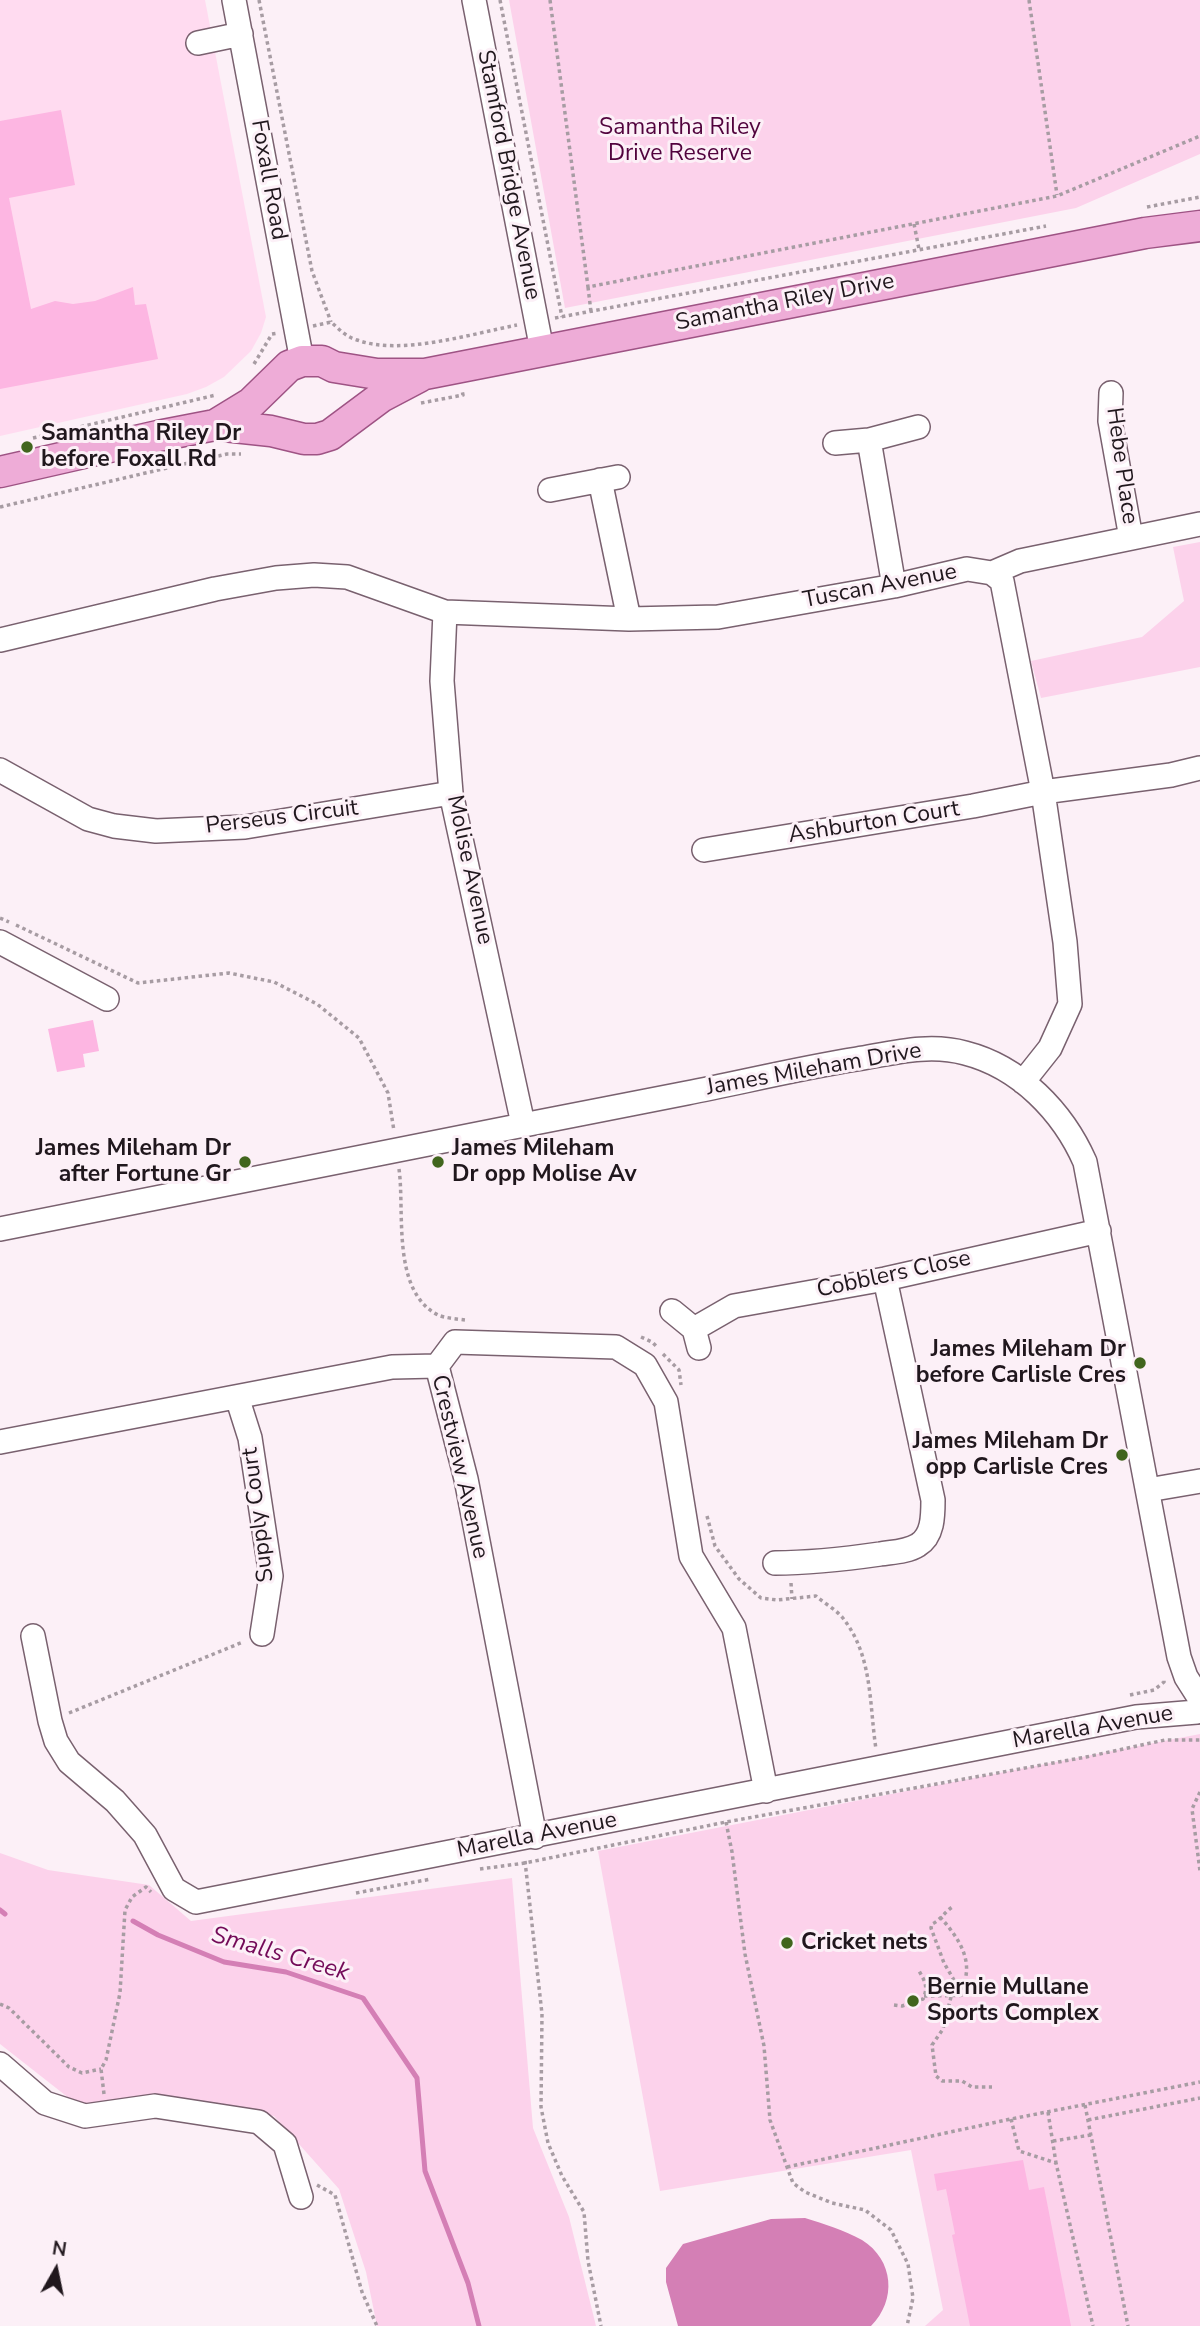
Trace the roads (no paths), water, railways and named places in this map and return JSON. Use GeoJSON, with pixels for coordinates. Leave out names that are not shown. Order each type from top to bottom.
{"type":"FeatureCollection","features":[{"type":"Feature","properties":{"kind":"main road","name":"Samantha Riley Drive"},"geometry":{"type":"LineString","coordinates":[[0,472],[215,425],[236,414],[262,375],[302,360],[322,361],[334,367],[377,374],[425,374],[1146,220],[1177,219],[1200,213]]}},
{"type":"Feature","properties":{"kind":"main road","name":"Samantha Riley Drive"},"geometry":{"type":"LineString","coordinates":[[1146,220],[1200,226]]}},
{"type":"Feature","properties":{"kind":"main road"},"geometry":{"type":"LineString","coordinates":[[334,367],[344,376],[351,395],[348,415],[341,426]]}},
{"type":"Feature","properties":{"kind":"main road","name":"Samantha Riley Drive"},"geometry":{"type":"LineString","coordinates":[[215,425],[317,439],[330,435],[381,397],[425,374]]}},
{"type":"Feature","properties":{"kind":"main road"},"geometry":{"type":"LineString","coordinates":[[262,375],[271,394],[273,414],[280,426],[291,434]]}},
{"type":"Feature","properties":{"kind":"street","name":"Foxall Road"},"geometry":{"type":"LineString","coordinates":[[234,0],[302,360]]}},
{"type":"Feature","properties":{"kind":"street","name":"Stamford Bridge Avenue"},"geometry":{"type":"LineString","coordinates":[[474,0],[542,351]]}},
{"type":"Feature","properties":{"kind":"street"},"geometry":{"type":"LineString","coordinates":[[198,43],[241,34]]}},
{"type":"Feature","properties":{"kind":"street","name":"Hebe Place"},"geometry":{"type":"LineString","coordinates":[[1111,393],[1110,421],[1132,538]]}},
{"type":"Feature","properties":{"kind":"street"},"geometry":{"type":"LineString","coordinates":[[835,443],[870,440],[918,427]]}},
{"type":"Feature","properties":{"kind":"street"},"geometry":{"type":"LineString","coordinates":[[870,440],[894,586]]}},
{"type":"Feature","properties":{"kind":"street"},"geometry":{"type":"LineString","coordinates":[[550,490],[609,478],[629,619]]}},
{"type":"Feature","properties":{"kind":"street","name":"Hebe Place"},"geometry":{"type":"LineString","coordinates":[[992,573],[1020,561],[1200,524]]}},
{"type":"Feature","properties":{"kind":"street","name":"Tuscan Avenue"},"geometry":{"type":"LineString","coordinates":[[445,612],[629,619],[718,617],[894,586],[967,569],[992,573]]}},
{"type":"Feature","properties":{"kind":"street"},"geometry":{"type":"LineString","coordinates":[[992,573],[1002,581],[1043,792],[1065,942],[1070,1004],[1050,1048],[1023,1082]]}},
{"type":"Feature","properties":{"kind":"street"},"geometry":{"type":"LineString","coordinates":[[0,640],[215,589],[276,578],[314,575],[347,577],[445,612]]}},
{"type":"Feature","properties":{"kind":"street","name":"Molise Avenue"},"geometry":{"type":"LineString","coordinates":[[445,612],[442,681],[451,793],[523,1124]]}},
{"type":"Feature","properties":{"kind":"street","name":"Ashburton Court"},"geometry":{"type":"LineString","coordinates":[[704,850],[1043,792],[1171,775],[1200,768]]}},
{"type":"Feature","properties":{"kind":"street","name":"Perseus Circuit"},"geometry":{"type":"LineString","coordinates":[[0,770],[88,819],[114,826],[156,831],[245,827],[451,793]]}},
{"type":"Feature","properties":{"kind":"street"},"geometry":{"type":"LineString","coordinates":[[0,942],[107,999]]}},
{"type":"Feature","properties":{"kind":"street","name":"James Mileham Drive"},"geometry":{"type":"LineString","coordinates":[[0,1229],[841,1061],[916,1049],[933,1048],[966,1053],[1003,1069],[1044,1099],[1056,1113],[1086,1162],[1179,1657],[1199,1707]]}},
{"type":"Feature","properties":{"kind":"street","name":"Cobblers Close"},"geometry":{"type":"LineString","coordinates":[[672,1311],[697,1338],[734,1306],[884,1279],[1099,1231]]}},
{"type":"Feature","properties":{"kind":"street"},"geometry":{"type":"LineString","coordinates":[[775,1563],[830,1562],[905,1550],[919,1545],[933,1520],[933,1500],[884,1279]]}},
{"type":"Feature","properties":{"kind":"street"},"geometry":{"type":"LineString","coordinates":[[437,1366],[455,1342],[616,1347],[645,1365],[666,1402],[691,1556],[734,1628],[766,1791]]}},
{"type":"Feature","properties":{"kind":"street","name":"Crestview Avenue"},"geometry":{"type":"LineString","coordinates":[[0,1442],[392,1367],[437,1366],[466,1479],[535,1837]]}},
{"type":"Feature","properties":{"kind":"street","name":"Supply Court"},"geometry":{"type":"LineString","coordinates":[[237,1397],[250,1438],[271,1576],[261,1634]]}},
{"type":"Feature","properties":{"kind":"street"},"geometry":{"type":"LineString","coordinates":[[1148,1490],[1200,1482]]}},
{"type":"Feature","properties":{"kind":"street","name":"Marella Avenue"},"geometry":{"type":"LineString","coordinates":[[33,1636],[56,1741],[69,1762],[116,1801],[145,1835],[174,1889],[196,1902],[1136,1717],[1199,1707]]}},
{"type":"Feature","properties":{"kind":"street"},"geometry":{"type":"LineString","coordinates":[[0,2064],[45,2103],[85,2116],[155,2106],[259,2122],[285,2144],[301,2197]]}},
{"type":"Feature","properties":{"kind":"waterway","name":"Smalls Creek"},"geometry":{"type":"LineString","coordinates":[[0,1910],[5,1914]]}},
{"type":"Feature","properties":{"kind":"waterway","name":"Smalls Creek"},"geometry":{"type":"LineString","coordinates":[[133,1921],[158,1935],[224,1962],[286,1972],[363,1998],[417,2078],[425,2171],[468,2283],[479,2326]]}},
{"type":"Feature","properties":{"kind":"place","name":"Samantha Riley Dr before Foxall Rd"},"geometry":{"type":"Point","coordinates":[27,447]}},
{"type":"Feature","properties":{"kind":"place","name":"James Mileham Dr after Fortune Gr"},"geometry":{"type":"Point","coordinates":[245,1162]}},
{"type":"Feature","properties":{"kind":"place","name":"James Mileham Dr opp Molise Av"},"geometry":{"type":"Point","coordinates":[438,1162]}},
{"type":"Feature","properties":{"kind":"place","name":"James Mileham Dr before Carlisle Cres"},"geometry":{"type":"Point","coordinates":[1140,1363]}},
{"type":"Feature","properties":{"kind":"place","name":"James Mileham Dr opp Carlisle Cres"},"geometry":{"type":"Point","coordinates":[1122,1455]}},
{"type":"Feature","properties":{"kind":"place","name":"Cricket nets"},"geometry":{"type":"Point","coordinates":[787,1943]}},
{"type":"Feature","properties":{"kind":"place","name":"Bernie Mullane Sports Complex"},"geometry":{"type":"Point","coordinates":[913,2001]}},
{"type":"Feature","properties":{"kind":"park label","name":"Samantha Riley Drive Reserve"},"geometry":{"type":"Point","coordinates":[680,141]}}]}
